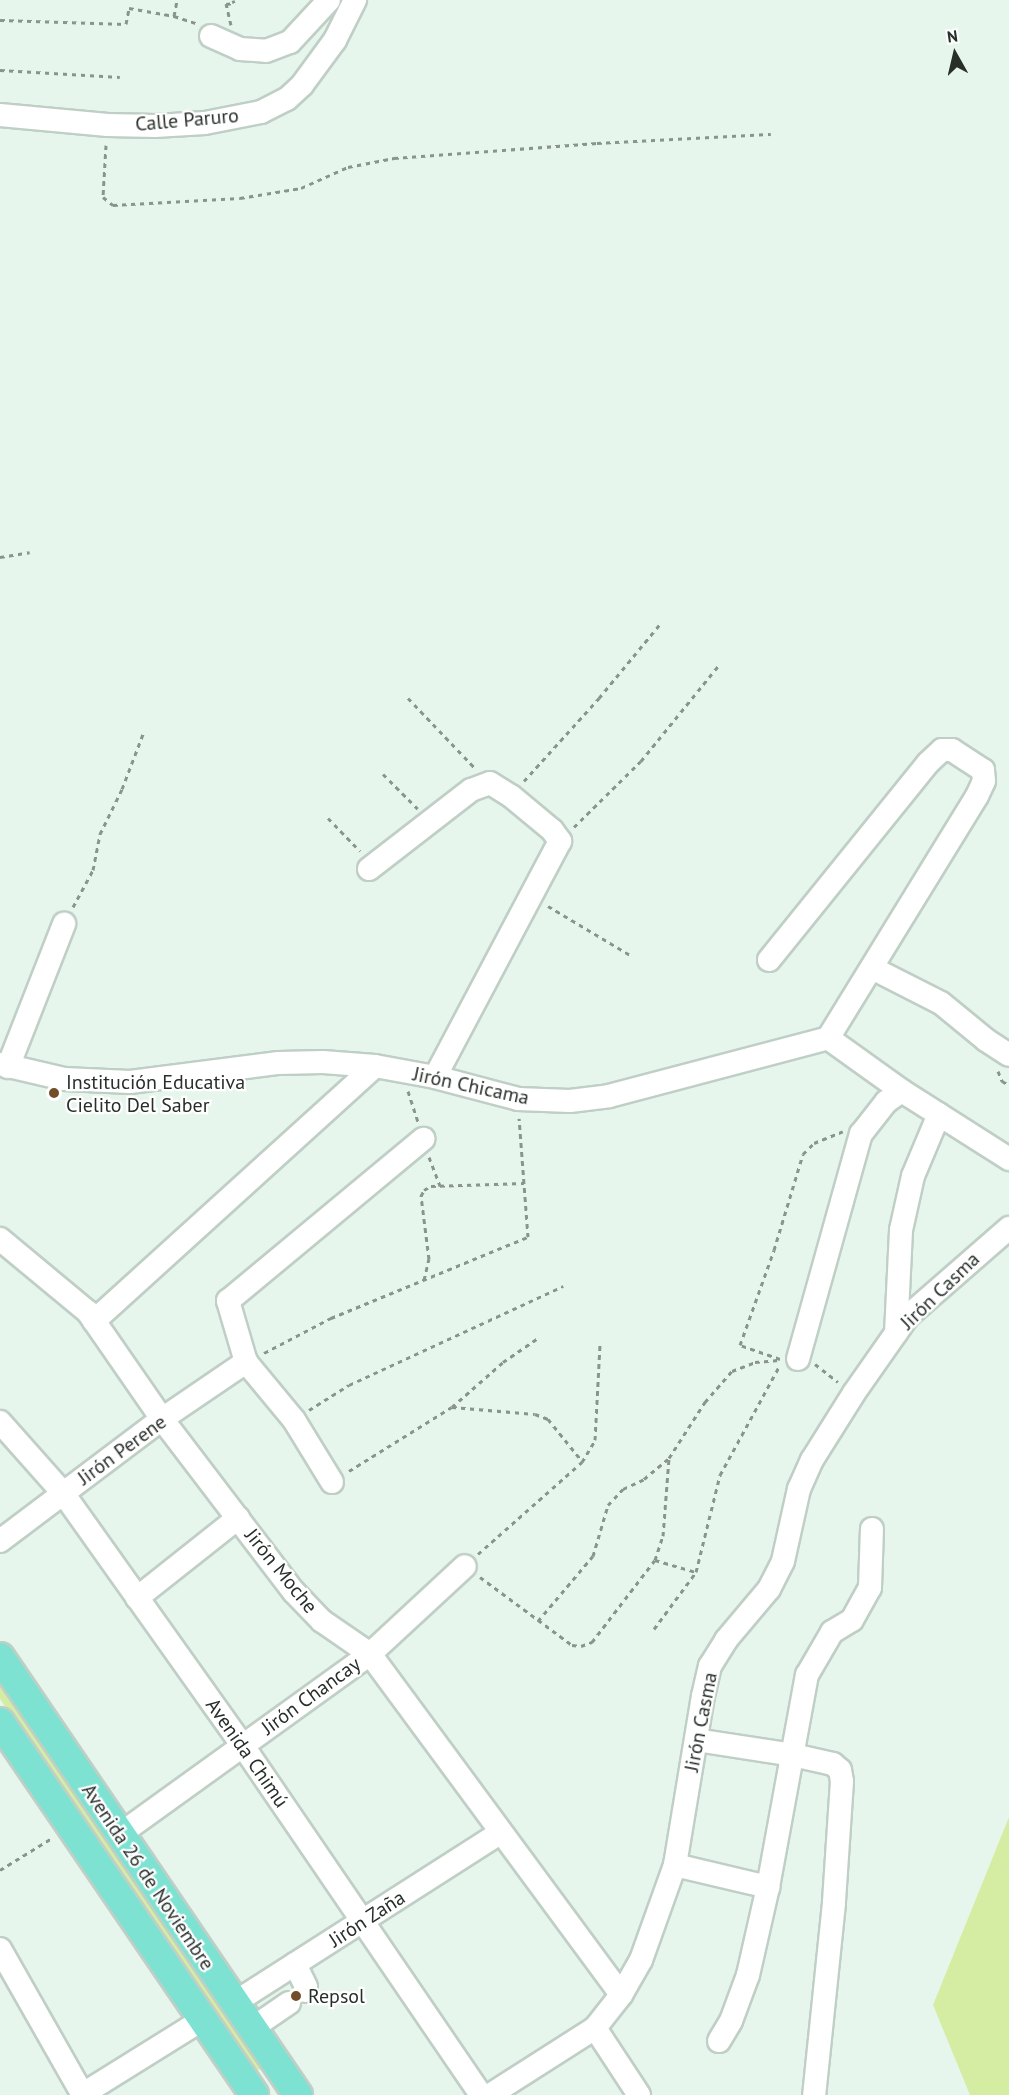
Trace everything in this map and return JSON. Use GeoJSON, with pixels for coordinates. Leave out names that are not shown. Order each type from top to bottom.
{"type":"FeatureCollection","features":[{"type":"Feature","properties":{"kind":"main road","name":"Avenida 26 de Noviembre"},"geometry":{"type":"LineString","coordinates":[[0,1657],[234,2003],[292,2093]]}},
{"type":"Feature","properties":{"kind":"main road","name":"Avenida 26 de Noviembre"},"geometry":{"type":"LineString","coordinates":[[4,1737],[70,1826],[254,2095]]}},
{"type":"Feature","properties":{"kind":"street"},"geometry":{"type":"LineString","coordinates":[[211,36],[240,49],[266,51],[290,42],[329,0]]}},
{"type":"Feature","properties":{"kind":"street","name":"Calle Paruro"},"geometry":{"type":"LineString","coordinates":[[0,115],[108,125],[205,123],[261,112],[287,99],[302,85],[335,40],[355,0]]}},
{"type":"Feature","properties":{"kind":"street"},"geometry":{"type":"LineString","coordinates":[[769,960],[928,763],[942,750],[952,750],[983,770],[984,781],[872,969],[828,1038],[902,1090],[1009,1159]]}},
{"type":"Feature","properties":{"kind":"street"},"geometry":{"type":"LineString","coordinates":[[372,867],[471,790],[490,783],[511,796],[552,830],[560,841],[435,1077]]}},
{"type":"Feature","properties":{"kind":"street"},"geometry":{"type":"LineString","coordinates":[[4,1065],[64,924]]}},
{"type":"Feature","properties":{"kind":"street"},"geometry":{"type":"LineString","coordinates":[[872,969],[941,1003],[986,1040],[1009,1055]]}},
{"type":"Feature","properties":{"kind":"street","name":"Jirón Chicama"},"geometry":{"type":"LineString","coordinates":[[4,1065],[64,1079],[130,1082],[279,1063],[323,1062],[375,1066],[435,1077],[518,1099],[570,1101],[609,1096],[828,1038]]}},
{"type":"Feature","properties":{"kind":"street"},"geometry":{"type":"LineString","coordinates":[[94,1321],[375,1066]]}},
{"type":"Feature","properties":{"kind":"street"},"geometry":{"type":"LineString","coordinates":[[791,1359],[861,1134],[886,1102],[902,1090]]}},
{"type":"Feature","properties":{"kind":"street"},"geometry":{"type":"LineString","coordinates":[[896,1333],[901,1230],[913,1176],[939,1114]]}},
{"type":"Feature","properties":{"kind":"street"},"geometry":{"type":"LineString","coordinates":[[332,1482],[294,1419],[246,1362],[228,1301],[423,1139]]}},
{"type":"Feature","properties":{"kind":"street","name":"Jirón Casma"},"geometry":{"type":"LineString","coordinates":[[490,2095],[595,2028],[621,1995],[641,1960],[675,1865],[710,1666],[726,1640],[769,1589],[783,1561],[799,1489],[812,1460],[854,1393],[908,1316],[1009,1228]]}},
{"type":"Feature","properties":{"kind":"street","name":"Jirón Moche"},"geometry":{"type":"LineString","coordinates":[[0,1239],[57,1285],[94,1321],[162,1419],[294,1592],[322,1621],[369,1654],[621,1995]]}},
{"type":"Feature","properties":{"kind":"street","name":"Jirón Perene"},"geometry":{"type":"LineString","coordinates":[[0,1541],[162,1419],[246,1362]]}},
{"type":"Feature","properties":{"kind":"street","name":"Avenida Chimú"},"geometry":{"type":"LineString","coordinates":[[0,1422],[63,1493],[243,1746],[481,2095]]}},
{"type":"Feature","properties":{"kind":"street"},"geometry":{"type":"LineString","coordinates":[[137,1598],[238,1518]]}},
{"type":"Feature","properties":{"kind":"street"},"geometry":{"type":"LineString","coordinates":[[719,2041],[731,2021],[748,1975],[768,1887],[807,1675],[832,1632],[852,1620],[870,1588],[872,1529]]}},
{"type":"Feature","properties":{"kind":"street","name":"Jirón Chancay"},"geometry":{"type":"LineString","coordinates":[[119,1835],[369,1654],[465,1566]]}},
{"type":"Feature","properties":{"kind":"street"},"geometry":{"type":"LineString","coordinates":[[696,1740],[793,1755],[833,1764],[840,1770],[842,1781],[834,1903],[814,2095]]}},
{"type":"Feature","properties":{"kind":"street","name":"Jirón Zaña"},"geometry":{"type":"LineString","coordinates":[[234,2003],[500,1833]]}},
{"type":"Feature","properties":{"kind":"street"},"geometry":{"type":"LineString","coordinates":[[675,1865],[768,1887]]}},
{"type":"Feature","properties":{"kind":"street"},"geometry":{"type":"LineString","coordinates":[[0,1949],[83,2095],[202,2020]]}},
{"type":"Feature","properties":{"kind":"street"},"geometry":{"type":"LineString","coordinates":[[251,2029],[297,1997],[306,1987],[295,1964]]}},
{"type":"Feature","properties":{"kind":"street"},"geometry":{"type":"LineString","coordinates":[[595,2028],[639,2095]]}},
{"type":"Feature","properties":{"kind":"path"},"geometry":{"type":"LineString","coordinates":[[174,16],[177,0]]}},
{"type":"Feature","properties":{"kind":"path"},"geometry":{"type":"LineString","coordinates":[[0,20],[126,24],[129,8],[193,21],[211,36]]}},
{"type":"Feature","properties":{"kind":"path"},"geometry":{"type":"LineString","coordinates":[[0,70],[120,77]]}},
{"type":"Feature","properties":{"kind":"path"},"geometry":{"type":"LineString","coordinates":[[108,125],[103,197],[113,205],[240,198],[302,188],[348,167],[393,158],[771,134]]}},
{"type":"Feature","properties":{"kind":"path"},"geometry":{"type":"LineString","coordinates":[[0,557],[30,552]]}},
{"type":"Feature","properties":{"kind":"path"},"geometry":{"type":"LineString","coordinates":[[511,796],[599,698],[660,624]]}},
{"type":"Feature","properties":{"kind":"path"},"geometry":{"type":"LineString","coordinates":[[560,841],[640,761],[719,665]]}},
{"type":"Feature","properties":{"kind":"path"},"geometry":{"type":"LineString","coordinates":[[408,698],[490,783]]}},
{"type":"Feature","properties":{"kind":"path"},"geometry":{"type":"LineString","coordinates":[[64,924],[93,870],[100,834],[122,789],[143,734]]}},
{"type":"Feature","properties":{"kind":"path"},"geometry":{"type":"LineString","coordinates":[[383,774],[430,821]]}},
{"type":"Feature","properties":{"kind":"path"},"geometry":{"type":"LineString","coordinates":[[328,818],[372,867]]}},
{"type":"Feature","properties":{"kind":"path"},"geometry":{"type":"LineString","coordinates":[[531,896],[632,956]]}},
{"type":"Feature","properties":{"kind":"path"},"geometry":{"type":"LineString","coordinates":[[246,1362],[331,1318],[528,1237],[518,1099]]}},
{"type":"Feature","properties":{"kind":"path"},"geometry":{"type":"LineString","coordinates":[[854,1393],[811,1361],[791,1359],[740,1346],[774,1250],[803,1154],[814,1143],[872,1119]]}},
{"type":"Feature","properties":{"kind":"path"},"geometry":{"type":"LineString","coordinates":[[424,1280],[429,1259],[421,1196],[423,1190],[431,1186],[524,1183]]}},
{"type":"Feature","properties":{"kind":"path"},"geometry":{"type":"LineString","coordinates":[[294,1419],[349,1385],[564,1286]]}},
{"type":"Feature","properties":{"kind":"path"},"geometry":{"type":"LineString","coordinates":[[332,1482],[452,1407],[503,1362],[538,1338]]}},
{"type":"Feature","properties":{"kind":"path"},"geometry":{"type":"LineString","coordinates":[[600,1345],[595,1440],[582,1461],[465,1566],[572,1645],[581,1646],[592,1642],[655,1560],[663,1536],[669,1458]]}},
{"type":"Feature","properties":{"kind":"path"},"geometry":{"type":"LineString","coordinates":[[538,1621],[593,1556],[608,1505],[623,1489],[644,1479],[669,1458],[705,1402],[732,1371],[755,1362],[791,1359]]}},
{"type":"Feature","properties":{"kind":"path"},"geometry":{"type":"LineString","coordinates":[[654,1629],[696,1572],[720,1475],[791,1359]]}},
{"type":"Feature","properties":{"kind":"path"},"geometry":{"type":"LineString","coordinates":[[452,1407],[535,1414],[548,1419],[582,1461]]}},
{"type":"Feature","properties":{"kind":"path"},"geometry":{"type":"LineString","coordinates":[[655,1560],[696,1572]]}},
{"type":"Feature","properties":{"kind":"path"},"geometry":{"type":"LineString","coordinates":[[0,1870],[70,1826]]}},
{"type":"Feature","properties":{"kind":"green space"},"geometry":{"type":"Polygon","coordinates":[[[0,1679],[262,2067],[256,2072],[0,1699],[0,1679]]]}},
{"type":"Feature","properties":{"kind":"green space"},"geometry":{"type":"Polygon","coordinates":[[[1009,1817],[1009,2095],[970,2095],[933,2005],[1009,1817]]]}},
{"type":"Feature","properties":{"kind":"place","name":"Institución Educativa Cielito Del Saber"},"geometry":{"type":"Point","coordinates":[54,1093]}},
{"type":"Feature","properties":{"kind":"place","name":"Repsol"},"geometry":{"type":"Point","coordinates":[296,1996]}}]}
